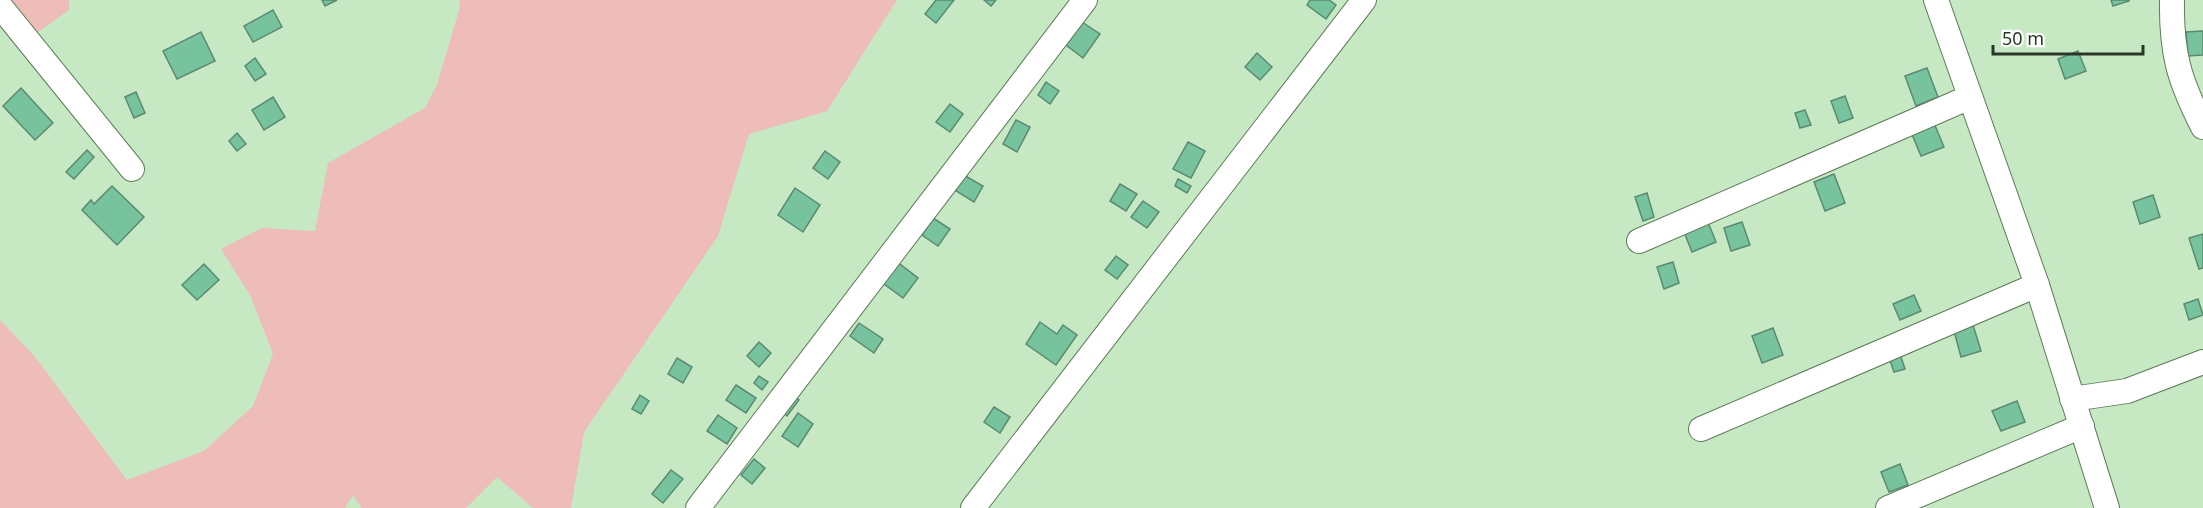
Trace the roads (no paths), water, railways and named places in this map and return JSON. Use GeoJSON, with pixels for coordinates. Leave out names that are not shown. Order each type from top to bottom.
{"type":"FeatureCollection","features":[{"type":"Feature","properties":{"kind":"street"},"geometry":{"type":"LineString","coordinates":[[698,508],[1085,0]]}},
{"type":"Feature","properties":{"kind":"street"},"geometry":{"type":"LineString","coordinates":[[973,508],[1364,0]]}},
{"type":"Feature","properties":{"kind":"street"},"geometry":{"type":"LineString","coordinates":[[1936,0],[2037,285],[2107,508]]}},
{"type":"Feature","properties":{"kind":"street"},"geometry":{"type":"LineString","coordinates":[[2172,0],[2171,41],[2181,84],[2203,127]]}},
{"type":"Feature","properties":{"kind":"street"},"geometry":{"type":"LineString","coordinates":[[0,6],[132,170]]}},
{"type":"Feature","properties":{"kind":"street"},"geometry":{"type":"LineString","coordinates":[[1639,241],[1970,97]]}},
{"type":"Feature","properties":{"kind":"street"},"geometry":{"type":"LineString","coordinates":[[1701,429],[2037,285]]}},
{"type":"Feature","properties":{"kind":"street"},"geometry":{"type":"LineString","coordinates":[[2072,399],[2127,391],[2203,362]]}},
{"type":"Feature","properties":{"kind":"street"},"geometry":{"type":"LineString","coordinates":[[1888,508],[2082,426]]}}]}
